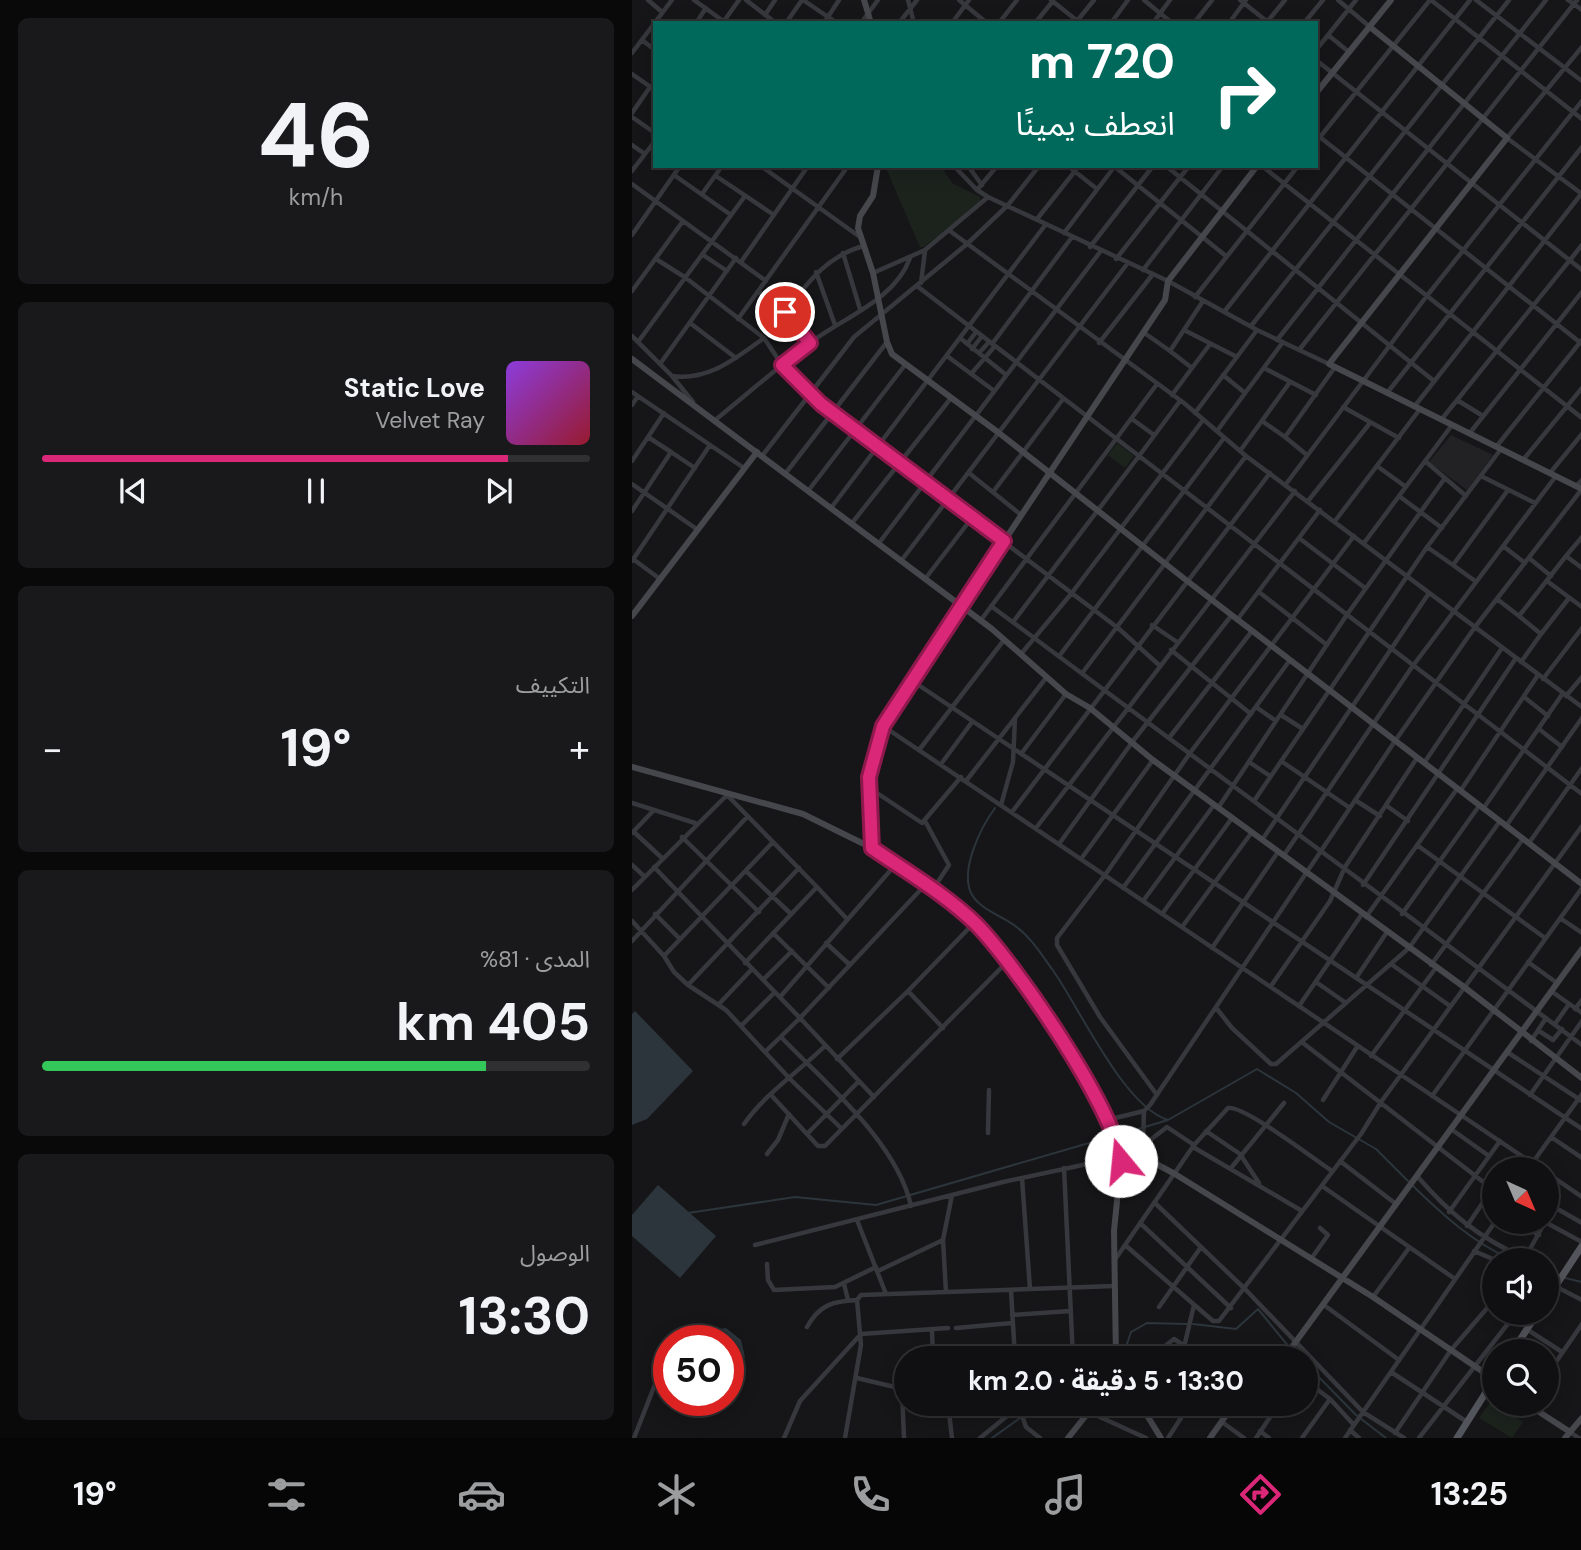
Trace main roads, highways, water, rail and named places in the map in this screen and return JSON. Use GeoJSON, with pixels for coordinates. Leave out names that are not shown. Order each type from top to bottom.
{"type":"FeatureCollection","features":[{"type":"Feature","properties":{"kind":"main road"},"geometry":{"type":"LineString","coordinates":[[1559,1281],[1581,1244]]}},
{"type":"Feature","properties":{"kind":"main road"},"geometry":{"type":"LineString","coordinates":[[1457,1438],[1482,1398]]}},
{"type":"Feature","properties":{"kind":"waterway"},"geometry":{"type":"LineString","coordinates":[[995,808],[978,837],[970,861],[968,883],[971,893],[979,903],[1020,929],[1030,940],[1052,969],[1119,1076],[1151,1111],[1168,1120]]}},
{"type":"Feature","properties":{"kind":"waterway"},"geometry":{"type":"LineString","coordinates":[[1118,1135],[1168,1120],[1257,1069],[1296,1093],[1329,1122],[1376,1149],[1408,1181]]}},
{"type":"Feature","properties":{"kind":"waterway"},"geometry":{"type":"LineString","coordinates":[[688,1213],[795,1197],[876,1205],[1113,1136]]}},
{"type":"Feature","properties":{"kind":"waterway"},"geometry":{"type":"LineString","coordinates":[[1412,1185],[1447,1217],[1489,1248]]}},
{"type":"Feature","properties":{"kind":"waterway"},"geometry":{"type":"LineString","coordinates":[[1565,1278],[1582,1282]]}},
{"type":"Feature","properties":{"kind":"waterway"},"geometry":{"type":"LineString","coordinates":[[1193,1324],[1236,1329],[1258,1309],[1288,1346]]}},
{"type":"Feature","properties":{"kind":"waterway"},"geometry":{"type":"LineString","coordinates":[[1124,1346],[1131,1332],[1147,1323],[1187,1324]]}},
{"type":"Feature","properties":{"kind":"waterway"},"geometry":{"type":"LineString","coordinates":[[1318,1376],[1356,1415],[1386,1438]]}},
{"type":"Feature","properties":{"kind":"waterway"},"geometry":{"type":"LineString","coordinates":[[992,1438],[1020,1418]]}}]}
